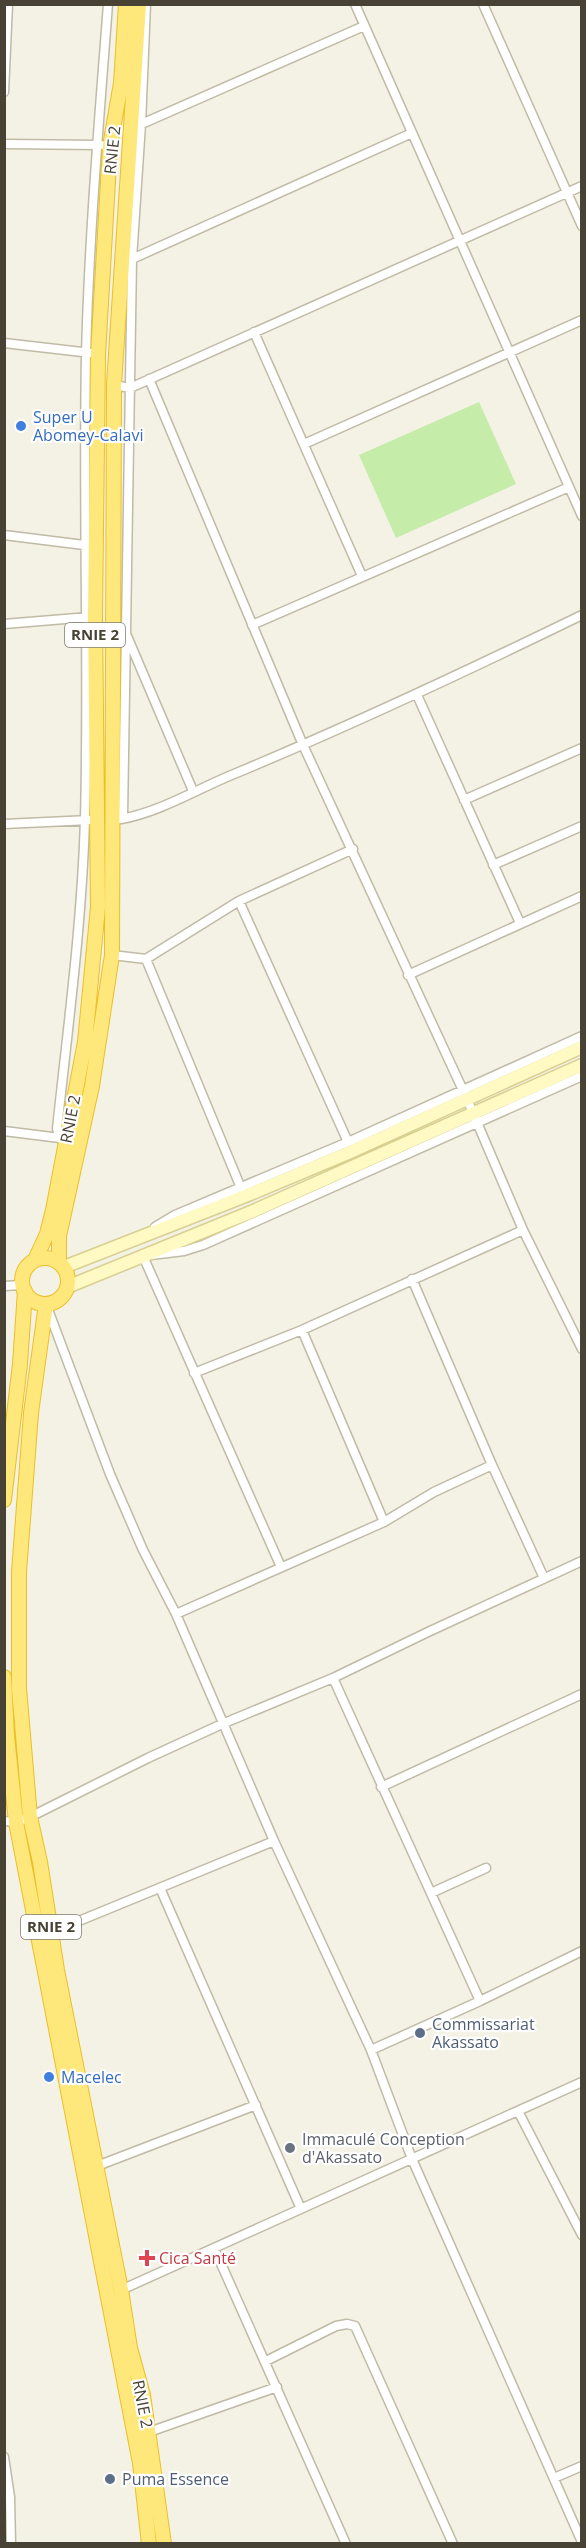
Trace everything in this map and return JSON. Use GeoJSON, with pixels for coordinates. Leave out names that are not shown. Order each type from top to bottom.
{"type":"FeatureCollection","features":[{"type":"Feature","properties":{"kind":"highway","name":"RNIE 2"},"geometry":{"type":"LineString","coordinates":[[4,1500],[20,1364],[23,1275],[27,1266],[34,1260],[47,1234],[62,1142],[85,1042],[94,959],[98,907],[91,820],[92,353],[104,145],[121,83],[126,4]]}},
{"type":"Feature","properties":{"kind":"highway","name":"RNIE 2"},"geometry":{"type":"LineString","coordinates":[[68,1287],[68,1280],[61,1264],[59,1236],[92,1086],[112,954],[116,819],[114,385],[137,127],[140,4]]}},
{"type":"Feature","properties":{"kind":"highway"},"geometry":{"type":"LineString","coordinates":[[34,1260],[47,1258],[61,1264]]}},
{"type":"Feature","properties":{"kind":"highway"},"geometry":{"type":"LineString","coordinates":[[23,1288],[38,1302],[46,1304],[59,1299],[68,1287]]}},
{"type":"Feature","properties":{"kind":"highway","name":"RNIE 2"},"geometry":{"type":"LineString","coordinates":[[46,1304],[31,1413],[19,1572],[19,1688],[30,1817],[57,1970],[121,2290],[130,2348],[143,2395],[164,2544]]}},
{"type":"Feature","properties":{"kind":"highway","name":"RNIE 2"},"geometry":{"type":"LineString","coordinates":[[4,1677],[10,1822],[140,2463],[149,2544]]}},
{"type":"Feature","properties":{"kind":"main road"},"geometry":{"type":"LineString","coordinates":[[61,1264],[135,1239],[348,1153],[464,1095],[582,1047]]}},
{"type":"Feature","properties":{"kind":"main road"},"geometry":{"type":"LineString","coordinates":[[68,1287],[475,1118],[582,1065]]}},
{"type":"Feature","properties":{"kind":"street"},"geometry":{"type":"LineString","coordinates":[[4,144],[104,145],[108,4]]}},
{"type":"Feature","properties":{"kind":"street"},"geometry":{"type":"LineString","coordinates":[[116,819],[123,816],[132,259],[137,127],[146,4]]}},
{"type":"Feature","properties":{"kind":"street"},"geometry":{"type":"LineString","coordinates":[[355,4],[582,516]]}},
{"type":"Feature","properties":{"kind":"street"},"geometry":{"type":"LineString","coordinates":[[483,4],[582,226]]}},
{"type":"Feature","properties":{"kind":"street"},"geometry":{"type":"LineString","coordinates":[[4,92],[7,9]]}},
{"type":"Feature","properties":{"kind":"street"},"geometry":{"type":"LineString","coordinates":[[137,127],[364,26]]}},
{"type":"Feature","properties":{"kind":"street"},"geometry":{"type":"LineString","coordinates":[[132,259],[412,133]]}},
{"type":"Feature","properties":{"kind":"street"},"geometry":{"type":"LineString","coordinates":[[114,385],[130,387],[149,379],[582,186]]}},
{"type":"Feature","properties":{"kind":"street"},"geometry":{"type":"LineString","coordinates":[[304,444],[582,320]]}},
{"type":"Feature","properties":{"kind":"street"},"geometry":{"type":"LineString","coordinates":[[254,332],[362,576]]}},
{"type":"Feature","properties":{"kind":"street"},"geometry":{"type":"LineString","coordinates":[[4,343],[92,353],[84,546],[90,617],[4,624]]}},
{"type":"Feature","properties":{"kind":"street"},"geometry":{"type":"LineString","coordinates":[[149,379],[303,745],[353,849],[408,975],[475,1118],[523,1230],[582,1349]]}},
{"type":"Feature","properties":{"kind":"street"},"geometry":{"type":"LineString","coordinates":[[252,625],[569,487]]}},
{"type":"Feature","properties":{"kind":"street"},"geometry":{"type":"LineString","coordinates":[[4,535],[84,546]]}},
{"type":"Feature","properties":{"kind":"street"},"geometry":{"type":"LineString","coordinates":[[116,819],[140,815],[193,790],[303,745],[417,694],[582,615]]}},
{"type":"Feature","properties":{"kind":"street"},"geometry":{"type":"LineString","coordinates":[[125,632],[193,790]]}},
{"type":"Feature","properties":{"kind":"street"},"geometry":{"type":"LineString","coordinates":[[417,694],[520,923]]}},
{"type":"Feature","properties":{"kind":"street"},"geometry":{"type":"LineString","coordinates":[[464,800],[582,748]]}},
{"type":"Feature","properties":{"kind":"street"},"geometry":{"type":"LineString","coordinates":[[4,824],[91,820]]}},
{"type":"Feature","properties":{"kind":"street"},"geometry":{"type":"LineString","coordinates":[[493,865],[582,826]]}},
{"type":"Feature","properties":{"kind":"street"},"geometry":{"type":"LineString","coordinates":[[112,954],[146,959],[239,901],[353,849]]}},
{"type":"Feature","properties":{"kind":"street"},"geometry":{"type":"LineString","coordinates":[[408,975],[582,896]]}},
{"type":"Feature","properties":{"kind":"street"},"geometry":{"type":"LineString","coordinates":[[239,901],[348,1142]]}},
{"type":"Feature","properties":{"kind":"street"},"geometry":{"type":"LineString","coordinates":[[146,959],[241,1188]]}},
{"type":"Feature","properties":{"kind":"street"},"geometry":{"type":"LineString","coordinates":[[135,1239],[175,1215],[464,1095],[582,1036]]}},
{"type":"Feature","properties":{"kind":"street"},"geometry":{"type":"LineString","coordinates":[[475,1118],[582,1076]]}},
{"type":"Feature","properties":{"kind":"street"},"geometry":{"type":"LineString","coordinates":[[4,1131],[62,1142]]}},
{"type":"Feature","properties":{"kind":"street"},"geometry":{"type":"LineString","coordinates":[[194,1373],[302,1330],[523,1230]]}},
{"type":"Feature","properties":{"kind":"street"},"geometry":{"type":"LineString","coordinates":[[142,1256],[281,1567]]}},
{"type":"Feature","properties":{"kind":"street"},"geometry":{"type":"LineString","coordinates":[[412,1279],[492,1465],[544,1578]]}},
{"type":"Feature","properties":{"kind":"street"},"geometry":{"type":"LineString","coordinates":[[4,1286],[23,1288]]}},
{"type":"Feature","properties":{"kind":"street"},"geometry":{"type":"LineString","coordinates":[[46,1304],[110,1474],[143,1550],[176,1614],[274,1841],[371,2050],[412,2159],[582,2542]]}},
{"type":"Feature","properties":{"kind":"street"},"geometry":{"type":"LineString","coordinates":[[302,1330],[384,1522]]}},
{"type":"Feature","properties":{"kind":"street"},"geometry":{"type":"LineString","coordinates":[[176,1614],[384,1522],[434,1492],[492,1465]]}},
{"type":"Feature","properties":{"kind":"street"},"geometry":{"type":"LineString","coordinates":[[10,1822],[30,1817],[148,1758],[222,1724],[333,1678],[582,1561]]}},
{"type":"Feature","properties":{"kind":"street"},"geometry":{"type":"LineString","coordinates":[[333,1678],[480,2001]]}},
{"type":"Feature","properties":{"kind":"street"},"geometry":{"type":"LineString","coordinates":[[381,1787],[582,1694]]}},
{"type":"Feature","properties":{"kind":"street"},"geometry":{"type":"LineString","coordinates":[[52,1932],[274,1841]]}},
{"type":"Feature","properties":{"kind":"street"},"geometry":{"type":"LineString","coordinates":[[431,1893],[486,1868]]}},
{"type":"Feature","properties":{"kind":"street"},"geometry":{"type":"LineString","coordinates":[[160,1888],[301,2209]]}},
{"type":"Feature","properties":{"kind":"street"},"geometry":{"type":"LineString","coordinates":[[371,2050],[480,2001],[582,1951]]}},
{"type":"Feature","properties":{"kind":"street"},"geometry":{"type":"LineString","coordinates":[[121,2290],[582,2082]]}},
{"type":"Feature","properties":{"kind":"street"},"geometry":{"type":"LineString","coordinates":[[97,2166],[256,2105]]}},
{"type":"Feature","properties":{"kind":"street"},"geometry":{"type":"LineString","coordinates":[[519,2111],[578,2220],[582,2235]]}},
{"type":"Feature","properties":{"kind":"street"},"geometry":{"type":"LineString","coordinates":[[214,2248],[346,2544]]}},
{"type":"Feature","properties":{"kind":"street"},"geometry":{"type":"LineString","coordinates":[[266,2361],[336,2326],[347,2324],[355,2326],[453,2544]]}},
{"type":"Feature","properties":{"kind":"street"},"geometry":{"type":"LineString","coordinates":[[148,2432],[277,2387]]}},
{"type":"Feature","properties":{"kind":"street"},"geometry":{"type":"LineString","coordinates":[[4,2457],[11,2544]]}},
{"type":"Feature","properties":{"kind":"street"},"geometry":{"type":"LineString","coordinates":[[554,2478],[582,2466]]}},
{"type":"Feature","properties":{"kind":"green space"},"geometry":{"type":"Polygon","coordinates":[[[479,402],[516,484],[396,538],[359,455],[479,402]]]}},
{"type":"Feature","properties":{"kind":"place","name":"Super U Abomey-Calavi"},"geometry":{"type":"Point","coordinates":[21,426]}},
{"type":"Feature","properties":{"kind":"place","name":"Commissariat Akassato"},"geometry":{"type":"Point","coordinates":[420,2033]}},
{"type":"Feature","properties":{"kind":"place","name":"Macelec"},"geometry":{"type":"Point","coordinates":[49,2077]}},
{"type":"Feature","properties":{"kind":"place","name":"Immaculé Conception d'Akassato"},"geometry":{"type":"Point","coordinates":[290,2148]}},
{"type":"Feature","properties":{"kind":"place","name":"Cica Santé"},"geometry":{"type":"Point","coordinates":[147,2258]}},
{"type":"Feature","properties":{"kind":"place","name":"Puma Essence"},"geometry":{"type":"Point","coordinates":[110,2479]}}]}
